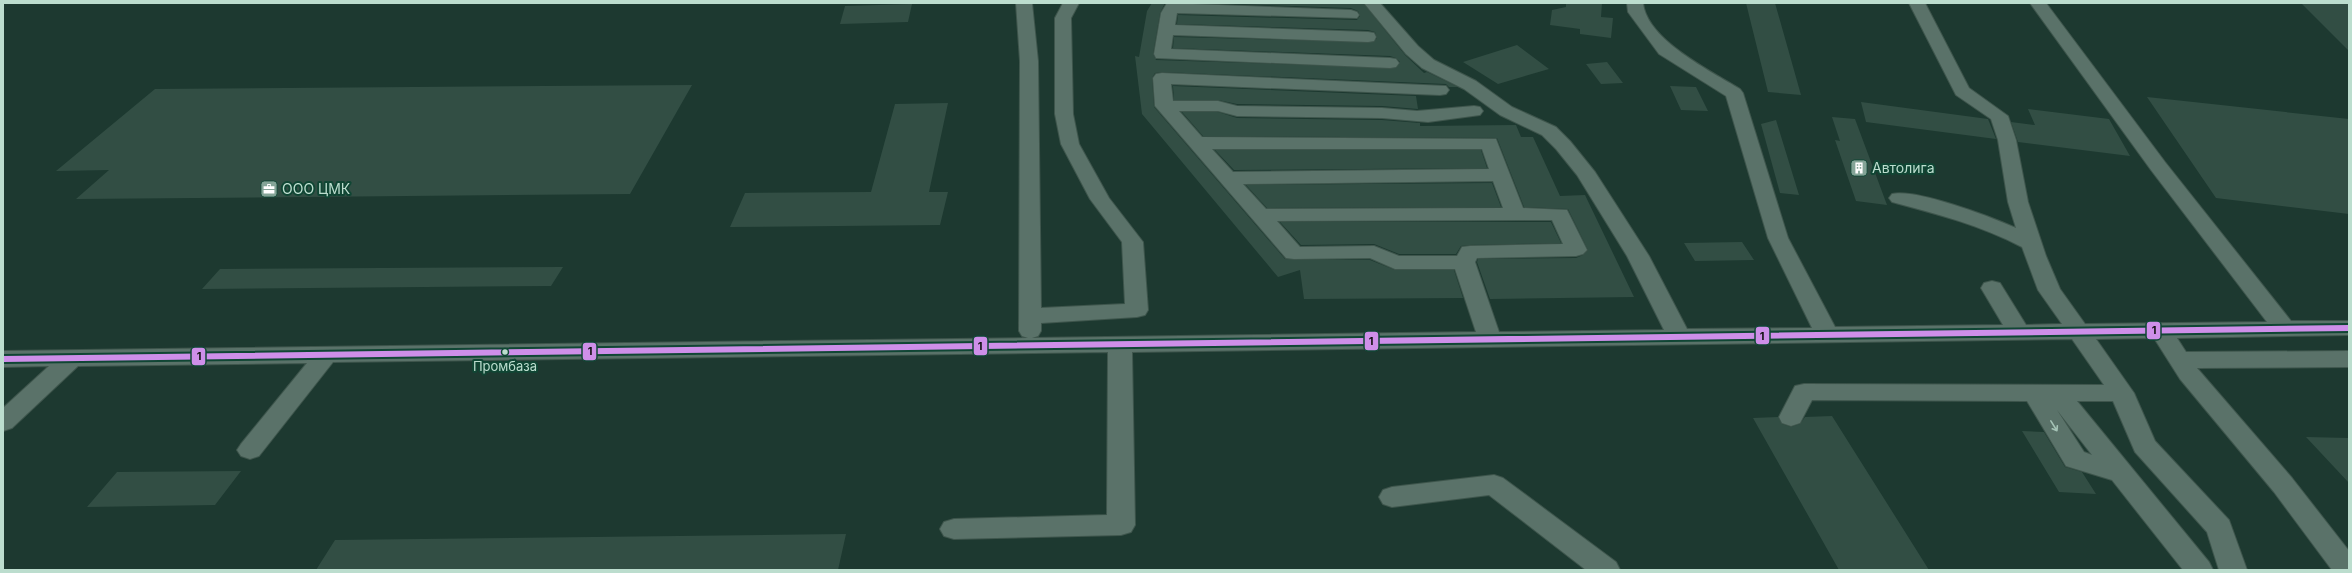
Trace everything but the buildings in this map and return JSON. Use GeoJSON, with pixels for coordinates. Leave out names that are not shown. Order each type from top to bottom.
{"type":"FeatureCollection","features":[{"type":"Feature","properties":{"kind":"street"},"geometry":{"type":"LineString","coordinates":[[1024,3],[1029,60],[1031,316],[1029,344]]}},
{"type":"Feature","properties":{"kind":"street"},"geometry":{"type":"LineString","coordinates":[[1031,316],[1137,310],[1132,242],[1100,199],[1070,144],[1064,114],[1063,18],[1071,3]]}},
{"type":"Feature","properties":{"kind":"street"},"geometry":{"type":"LineString","coordinates":[[1372,3],[1412,50],[1428,64],[1470,85],[1506,112],[1533,122],[1549,131],[1585,172],[1638,256],[1679,336]]}},
{"type":"Feature","properties":{"kind":"street"},"geometry":{"type":"LineString","coordinates":[[1635,3],[1636,12],[1665,50],[1734,93],[1741,111],[1778,238],[1827,335]]}},
{"type":"Feature","properties":{"kind":"street"},"geometry":{"type":"LineString","coordinates":[[1917,3],[1962,91],[1999,116],[2007,140],[2018,202],[2031,244],[2049,290],[2081,332],[2122,393],[2144,446],[2219,527],[2232,570]]}},
{"type":"Feature","properties":{"kind":"street"},"geometry":{"type":"LineString","coordinates":[[2038,3],[2158,166],[2285,329]]}},
{"type":"Feature","properties":{"kind":"street"},"geometry":{"type":"LineString","coordinates":[[1390,63],[1345,9],[1174,5],[1166,30],[1162,54],[1390,63],[1428,64]]}},
{"type":"Feature","properties":{"kind":"street"},"geometry":{"type":"LineString","coordinates":[[1166,30],[1368,37]]}},
{"type":"Feature","properties":{"kind":"street"},"geometry":{"type":"LineString","coordinates":[[1428,64],[1440,90],[1451,100],[1474,110]]}},
{"type":"Feature","properties":{"kind":"street"},"geometry":{"type":"LineString","coordinates":[[1440,90],[1162,78],[1164,106],[1294,253],[1374,252],[1395,263],[1464,262]]}},
{"type":"Feature","properties":{"kind":"street"},"geometry":{"type":"LineString","coordinates":[[1164,106],[1218,106],[1237,112],[1382,113],[1406,117],[1443,117],[1474,110],[1506,112]]}},
{"type":"Feature","properties":{"kind":"street"},"geometry":{"type":"LineString","coordinates":[[1197,144],[1488,143],[1515,214]]}},
{"type":"Feature","properties":{"kind":"street"},"geometry":{"type":"LineString","coordinates":[[1228,178],[1500,175]]}},
{"type":"Feature","properties":{"kind":"street"},"geometry":{"type":"LineString","coordinates":[[1899,198],[1944,207],[2008,230],[2031,244]]}},
{"type":"Feature","properties":{"kind":"street"},"geometry":{"type":"LineString","coordinates":[[1260,214],[1560,214],[1576,250],[1470,252],[1464,262],[1490,338]]}},
{"type":"Feature","properties":{"kind":"street"},"geometry":{"type":"LineString","coordinates":[[1992,288],[2019,332]]}},
{"type":"Feature","properties":{"kind":"street"},"geometry":{"type":"LineString","coordinates":[[3,358],[325,356],[1029,344],[2349,328]]}},
{"type":"Feature","properties":{"kind":"street"},"geometry":{"type":"LineString","coordinates":[[2161,331],[2188,373],[2283,485],[2348,570]]}},
{"type":"Feature","properties":{"kind":"street"},"geometry":{"type":"LineString","coordinates":[[954,529],[1121,525],[1120,343]]}},
{"type":"Feature","properties":{"kind":"street"},"geometry":{"type":"LineString","coordinates":[[250,450],[325,356]]}},
{"type":"Feature","properties":{"kind":"street"},"geometry":{"type":"LineString","coordinates":[[3,422],[72,358]]}},
{"type":"Feature","properties":{"kind":"street"},"geometry":{"type":"LineString","coordinates":[[2179,360],[2349,359]]}},
{"type":"Feature","properties":{"kind":"street"},"geometry":{"type":"LineString","coordinates":[[1791,417],[1804,392],[2122,393]]}},
{"type":"Feature","properties":{"kind":"street"},"geometry":{"type":"LineString","coordinates":[[2045,393],[2121,473],[2199,570]]}},
{"type":"Feature","properties":{"kind":"street"},"geometry":{"type":"LineString","coordinates":[[1392,497],[1494,485],[1606,570]]}},
{"type":"Feature","properties":{"kind":"transit line","name":"1"},"geometry":{"type":"LineString","coordinates":[[3,359],[2349,328]]}},
{"type":"Feature","properties":{"kind":"place","name":"Автолига"},"geometry":{"type":"Point","coordinates":[1859,168]}},
{"type":"Feature","properties":{"kind":"place","name":"ООО ЦМК"},"geometry":{"type":"Point","coordinates":[269,189]}},
{"type":"Feature","properties":{"kind":"place","name":"Промбаза"},"geometry":{"type":"Point","coordinates":[505,352]}}]}
